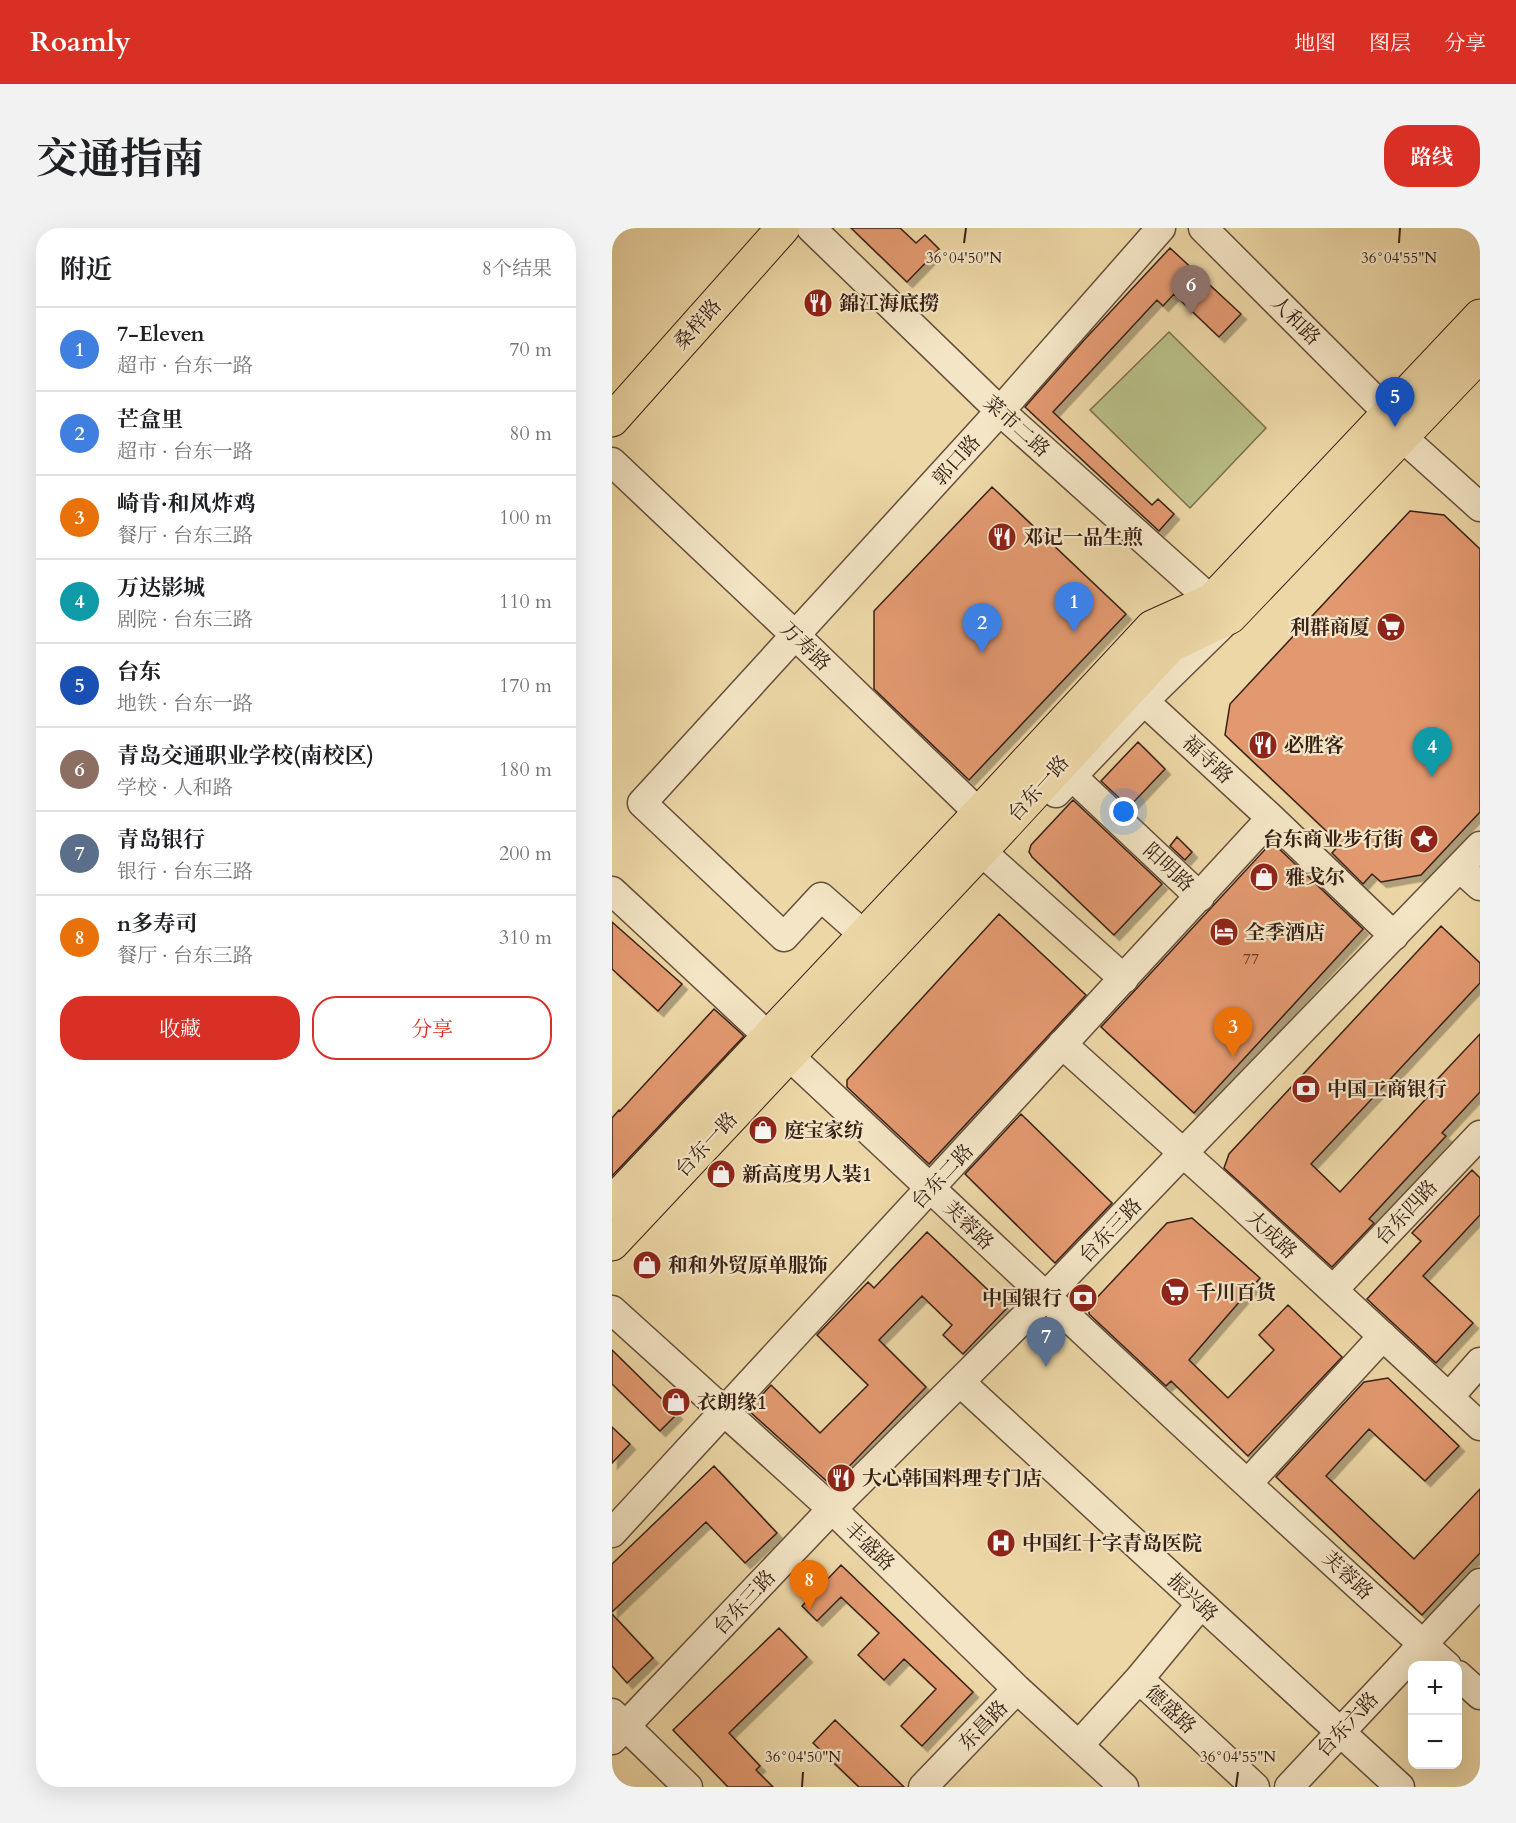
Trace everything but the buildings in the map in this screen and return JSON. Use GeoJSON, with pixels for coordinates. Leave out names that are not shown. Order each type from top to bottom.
{"type":"FeatureCollection","features":[{"type":"Feature","properties":{"kind":"main road","name":"桑梓路"},"geometry":{"type":"LineString","coordinates":[[612,420],[783,228]]}},
{"type":"Feature","properties":{"kind":"main road","name":"台东一路"},"geometry":{"type":"LineString","coordinates":[[612,1203],[779,1046],[988,839],[1066,770],[1171,645],[1221,608],[1395,424],[1480,316]]}},
{"type":"Feature","properties":{"kind":"main road","name":"台东一路"},"geometry":{"type":"LineString","coordinates":[[1395,424],[1478,360]]}},
{"type":"Feature","properties":{"kind":"main road","name":"台东一路"},"geometry":{"type":"LineString","coordinates":[[612,1244],[779,1046],[864,935],[988,839],[1152,627],[1221,608]]}},
{"type":"Feature","properties":{"kind":"street","name":"菜市二路"},"geometry":{"type":"LineString","coordinates":[[811,228],[1000,411],[1221,608]]}},
{"type":"Feature","properties":{"kind":"street","name":"郭口路"},"geometry":{"type":"LineString","coordinates":[[864,935],[821,897],[784,937],[642,803],[1000,411],[1161,228]]}},
{"type":"Feature","properties":{"kind":"street","name":"人和路"},"geometry":{"type":"LineString","coordinates":[[1203,228],[1395,424],[1480,507]]}},
{"type":"Feature","properties":{"kind":"street","name":"万寿路"},"geometry":{"type":"LineString","coordinates":[[612,462],[796,636],[1124,979]]}},
{"type":"Feature","properties":{"kind":"street"},"geometry":{"type":"LineString","coordinates":[[1066,770],[1144,701],[1221,608]]}},
{"type":"Feature","properties":{"kind":"street","name":"福寺路"},"geometry":{"type":"LineString","coordinates":[[1144,701],[1394,936]]}},
{"type":"Feature","properties":{"kind":"street","name":"阳明路"},"geometry":{"type":"LineString","coordinates":[[1066,770],[1200,897]]}},
{"type":"Feature","properties":{"kind":"street","name":"台东二路"},"geometry":{"type":"LineString","coordinates":[[612,1533],[724,1412],[937,1195],[1062,1044],[1271,818]]}},
{"type":"Feature","properties":{"kind":"street","name":"台东三路"},"geometry":{"type":"LineString","coordinates":[[616,1726],[1045,1297],[1394,936],[1470,877],[1480,846]]}},
{"type":"Feature","properties":{"kind":"street","name":"芙蓉路"},"geometry":{"type":"LineString","coordinates":[[613,893],[1045,1297],[1442,1661]]}},
{"type":"Feature","properties":{"kind":"street","name":"大成路"},"geometry":{"type":"LineString","coordinates":[[1062,1044],[1480,1425]]}},
{"type":"Feature","properties":{"kind":"street","name":"台东四路"},"geometry":{"type":"LineString","coordinates":[[1333,1290],[1475,1149]]}},
{"type":"Feature","properties":{"kind":"street","name":"丰盛路"},"geometry":{"type":"LineString","coordinates":[[612,1310],[832,1509],[1017,1689],[1124,1787]]}},
{"type":"Feature","properties":{"kind":"street"},"geometry":{"type":"LineString","coordinates":[[1248,1484],[1383,1336]]}},
{"type":"Feature","properties":{"kind":"street"},"geometry":{"type":"LineString","coordinates":[[1449,1396],[1480,1362]]}},
{"type":"Feature","properties":{"kind":"street","name":"振兴路"},"geometry":{"type":"LineString","coordinates":[[960,1382],[1400,1787]]}},
{"type":"Feature","properties":{"kind":"street","name":"台东六路"},"geometry":{"type":"LineString","coordinates":[[1289,1787],[1478,1588]]}},
{"type":"Feature","properties":{"kind":"street"},"geometry":{"type":"LineString","coordinates":[[1079,1745],[1139,1679],[1201,1604]]}},
{"type":"Feature","properties":{"kind":"street","name":"德盛路"},"geometry":{"type":"LineString","coordinates":[[1139,1679],[1255,1787]]}},
{"type":"Feature","properties":{"kind":"street"},"geometry":{"type":"LineString","coordinates":[[1462,1679],[1480,1695]]}},
{"type":"Feature","properties":{"kind":"street","name":"东昌路"},"geometry":{"type":"LineString","coordinates":[[923,1787],[1017,1689]]}},
{"type":"Feature","properties":{"kind":"street"},"geometry":{"type":"LineString","coordinates":[[616,1726],[688,1787]]}},
{"type":"Feature","properties":{"kind":"green space"},"geometry":{"type":"Polygon","coordinates":[[[1169,332],[1266,428],[1190,508],[1090,410],[1169,332]]]}},
{"type":"Feature","properties":{"kind":"place","name":"錦江海底撈"},"geometry":{"type":"Point","coordinates":[818,303]}},
{"type":"Feature","properties":{"kind":"place","name":"青岛交通职业学校(南校区)"},"geometry":{"type":"Point","coordinates":[1191,315]}},
{"type":"Feature","properties":{"kind":"place","name":"台东"},"geometry":{"type":"Point","coordinates":[1395,427]}},
{"type":"Feature","properties":{"kind":"place","name":"邓记一品生煎"},"geometry":{"type":"Point","coordinates":[1002,537]}},
{"type":"Feature","properties":{"kind":"place","name":"利群商厦"},"geometry":{"type":"Point","coordinates":[1391,627]}},
{"type":"Feature","properties":{"kind":"place","name":"7-Eleven"},"geometry":{"type":"Point","coordinates":[1074,632]}},
{"type":"Feature","properties":{"kind":"place","name":"芒盒里"},"geometry":{"type":"Point","coordinates":[982,653]}},
{"type":"Feature","properties":{"kind":"place","name":"必胜客"},"geometry":{"type":"Point","coordinates":[1263,745]}},
{"type":"Feature","properties":{"kind":"place","name":"万达影城"},"geometry":{"type":"Point","coordinates":[1432,777]}},
{"type":"Feature","properties":{"kind":"place","name":"台东商业步行街"},"geometry":{"type":"Point","coordinates":[1424,839]}},
{"type":"Feature","properties":{"kind":"place","name":"雅戈尔"},"geometry":{"type":"Point","coordinates":[1264,877]}},
{"type":"Feature","properties":{"kind":"place","name":"全季酒店"},"geometry":{"type":"Point","coordinates":[1224,932]}},
{"type":"Feature","properties":{"kind":"place","name":"崎肯·和风炸鸡"},"geometry":{"type":"Point","coordinates":[1233,1057]}},
{"type":"Feature","properties":{"kind":"place","name":"中国工商银行"},"geometry":{"type":"Point","coordinates":[1306,1089]}},
{"type":"Feature","properties":{"kind":"place","name":"庭宝家纺"},"geometry":{"type":"Point","coordinates":[763,1130]}},
{"type":"Feature","properties":{"kind":"place","name":"新高度男人装1"},"geometry":{"type":"Point","coordinates":[721,1174]}},
{"type":"Feature","properties":{"kind":"place","name":"和和外贸原单服饰"},"geometry":{"type":"Point","coordinates":[647,1265]}},
{"type":"Feature","properties":{"kind":"place","name":"千川百货"},"geometry":{"type":"Point","coordinates":[1175,1292]}},
{"type":"Feature","properties":{"kind":"place","name":"中国银行"},"geometry":{"type":"Point","coordinates":[1083,1298]}},
{"type":"Feature","properties":{"kind":"place","name":"青岛银行"},"geometry":{"type":"Point","coordinates":[1046,1367]}},
{"type":"Feature","properties":{"kind":"place","name":"衣朗缘1"},"geometry":{"type":"Point","coordinates":[676,1402]}},
{"type":"Feature","properties":{"kind":"place","name":"大心韩国料理专门店"},"geometry":{"type":"Point","coordinates":[841,1478]}},
{"type":"Feature","properties":{"kind":"place","name":"中国红十字青岛医院"},"geometry":{"type":"Point","coordinates":[1001,1543]}},
{"type":"Feature","properties":{"kind":"place","name":"n多寿司"},"geometry":{"type":"Point","coordinates":[809,1610]}}]}
